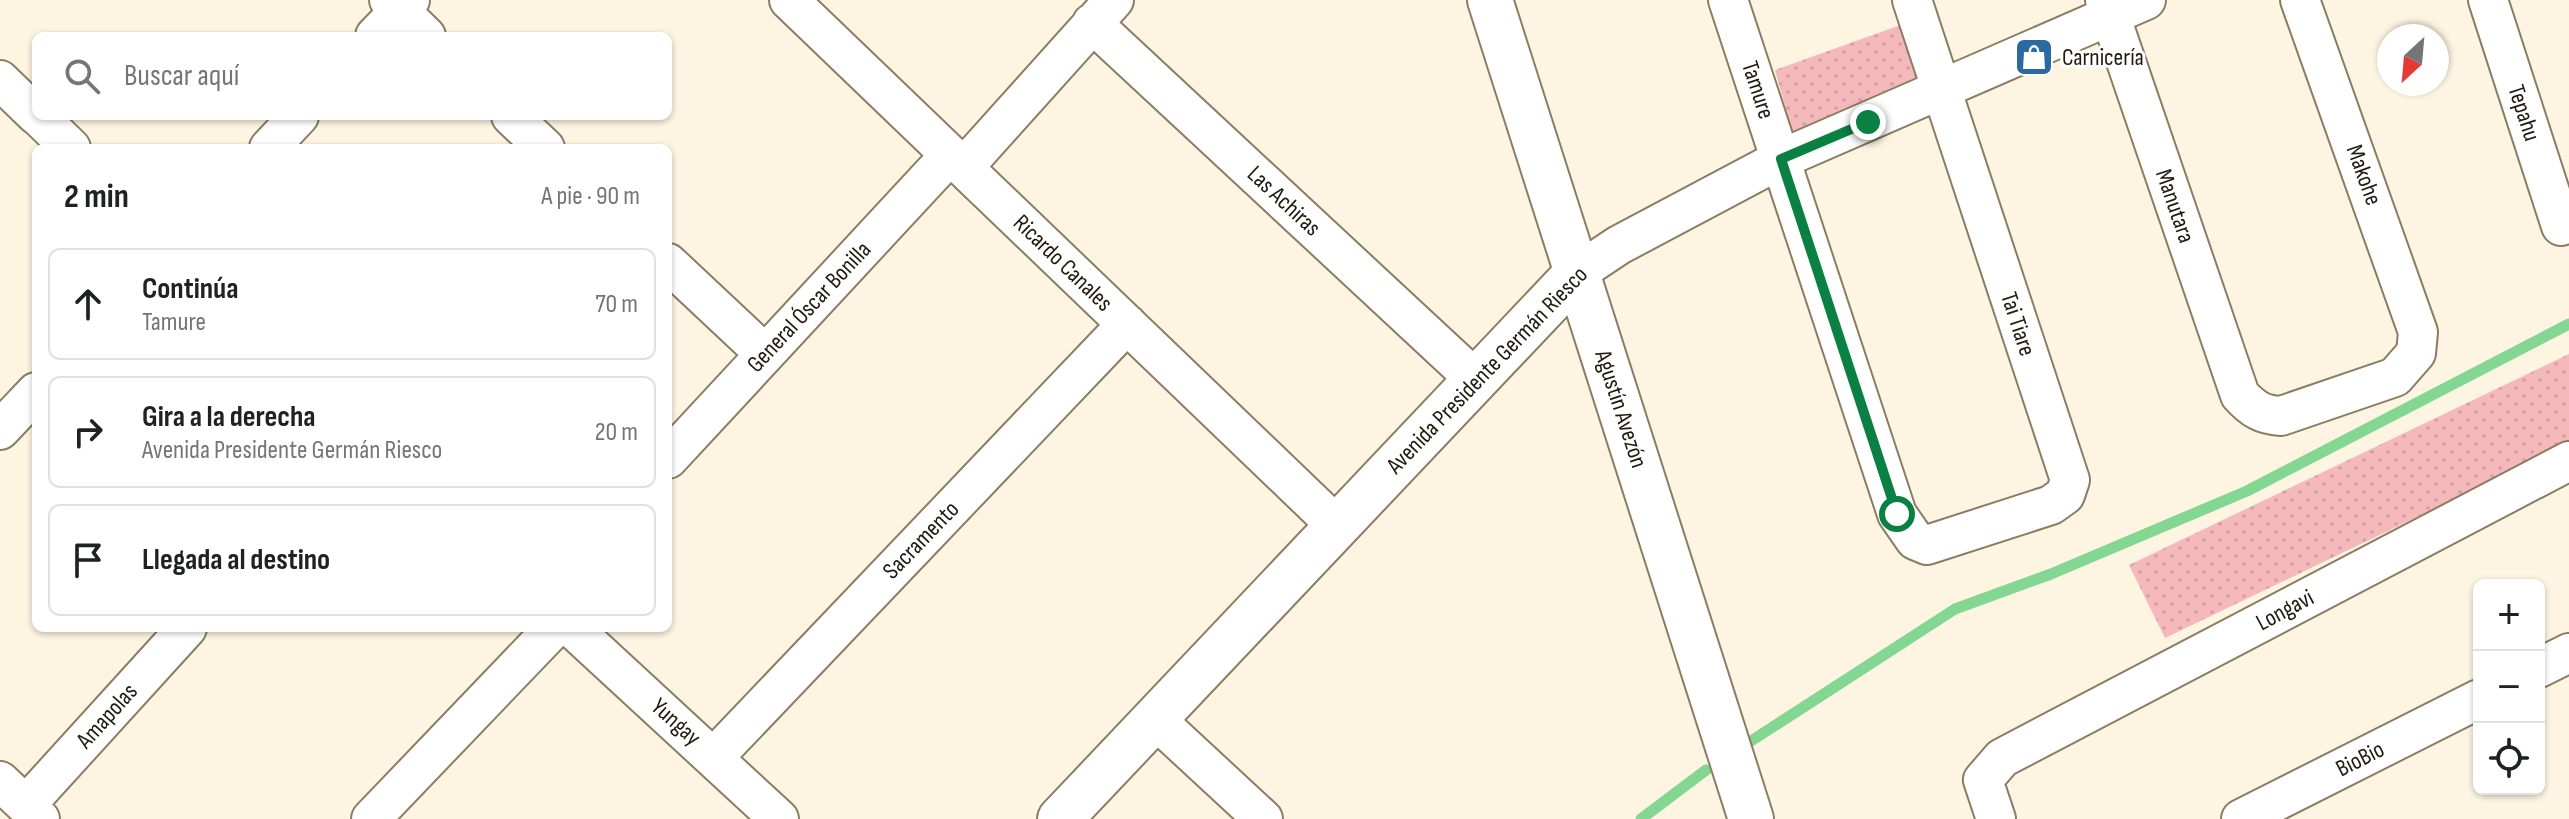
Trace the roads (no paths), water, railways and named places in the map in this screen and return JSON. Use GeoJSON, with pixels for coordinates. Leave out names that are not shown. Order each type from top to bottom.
{"type":"FeatureCollection","features":[{"type":"Feature","properties":{"kind":"street","name":"Ricardo Canales"},"geometry":{"type":"LineString","coordinates":[[789,0],[1337,526]]}},
{"type":"Feature","properties":{"kind":"street","name":"Agustín Avezón"},"geometry":{"type":"LineString","coordinates":[[1490,0],[1751,819]]}},
{"type":"Feature","properties":{"kind":"street","name":"Tamure"},"geometry":{"type":"LineString","coordinates":[[1728,0],[1897,514],[1915,540]]}},
{"type":"Feature","properties":{"kind":"street","name":"Tai Tiare"},"geometry":{"type":"LineString","coordinates":[[1912,0],[2070,480],[2065,495],[2051,505],[1937,544],[1915,540]]}},
{"type":"Feature","properties":{"kind":"street","name":"Avenida Presidente Germán Riesco"},"geometry":{"type":"LineString","coordinates":[[1060,819],[1577,273],[1619,245],[1781,159],[2108,7],[2146,0]]}},
{"type":"Feature","properties":{"kind":"street","name":"Makohe"},"geometry":{"type":"LineString","coordinates":[[2252,408],[2266,415],[2281,416],[2395,377],[2416,353],[2418,332],[2413,309],[2300,0]]}},
{"type":"Feature","properties":{"kind":"street","name":"Tepahu"},"geometry":{"type":"LineString","coordinates":[[2488,0],[2561,226]]}},
{"type":"Feature","properties":{"kind":"street","name":"Manutara"},"geometry":{"type":"LineString","coordinates":[[2108,7],[2240,395],[2252,408]]}},
{"type":"Feature","properties":{"kind":"street","name":"General Óscar Bonilla"},"geometry":{"type":"LineString","coordinates":[[672,455],[765,354],[1103,11]]}},
{"type":"Feature","properties":{"kind":"street","name":"Las Achiras"},"geometry":{"type":"LineString","coordinates":[[1103,11],[1476,380]]}},
{"type":"Feature","properties":{"kind":"street"},"geometry":{"type":"LineString","coordinates":[[0,80],[32,110]]}},
{"type":"Feature","properties":{"kind":"street"},"geometry":{"type":"LineString","coordinates":[[42,120],[67,144]]}},
{"type":"Feature","properties":{"kind":"street"},"geometry":{"type":"LineString","coordinates":[[273,144],[295,120]]}},
{"type":"Feature","properties":{"kind":"street"},"geometry":{"type":"LineString","coordinates":[[515,120],[541,144]]}},
{"type":"Feature","properties":{"kind":"street"},"geometry":{"type":"LineString","coordinates":[[672,267],[765,354]]}},
{"type":"Feature","properties":{"kind":"street","name":"Sacramento"},"geometry":{"type":"LineString","coordinates":[[715,756],[1127,324]]}},
{"type":"Feature","properties":{"kind":"street"},"geometry":{"type":"LineString","coordinates":[[0,430],[32,396]]}},
{"type":"Feature","properties":{"kind":"street","name":"Longavi"},"geometry":{"type":"LineString","coordinates":[[1996,819],[1983,780],[2002,758],[2569,461]]}},
{"type":"Feature","properties":{"kind":"street","name":"Amapolas"},"geometry":{"type":"LineString","coordinates":[[22,802],[183,632]]}},
{"type":"Feature","properties":{"kind":"street"},"geometry":{"type":"LineString","coordinates":[[387,814],[550,632]]}},
{"type":"Feature","properties":{"kind":"street","name":"Yungay"},"geometry":{"type":"LineString","coordinates":[[576,632],[715,756],[779,819]]}},
{"type":"Feature","properties":{"kind":"street"},"geometry":{"type":"LineString","coordinates":[[2545,665],[2569,653]]}},
{"type":"Feature","properties":{"kind":"street","name":"BioBio"},"geometry":{"type":"LineString","coordinates":[[2241,819],[2473,702]]}},
{"type":"Feature","properties":{"kind":"street"},"geometry":{"type":"LineString","coordinates":[[1155,719],[1263,819]]}},
{"type":"Feature","properties":{"kind":"waterway"},"geometry":{"type":"LineString","coordinates":[[1748,743],[1955,609],[2051,574],[2247,491],[2569,324]]}},
{"type":"Feature","properties":{"kind":"waterway"},"geometry":{"type":"LineString","coordinates":[[1641,819],[1706,770]]}},
{"type":"Feature","properties":{"kind":"place","name":"Carnicería"},"geometry":{"type":"Point","coordinates":[2034,57]}}]}
